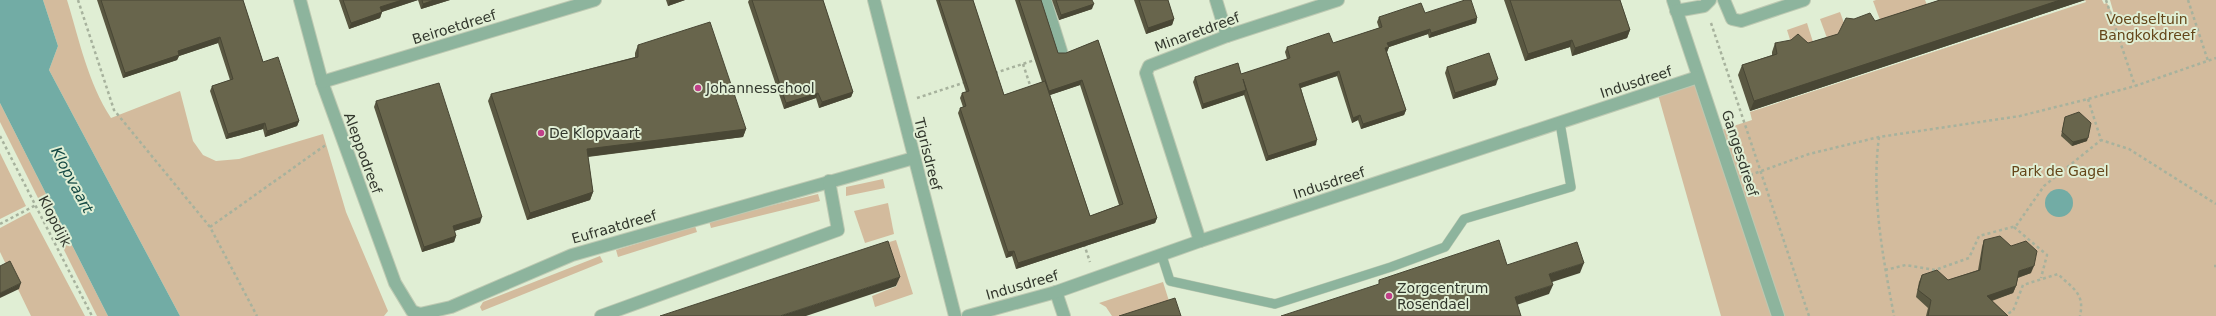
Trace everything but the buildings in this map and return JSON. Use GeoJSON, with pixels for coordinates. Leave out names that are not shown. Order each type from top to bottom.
{"type":"FeatureCollection","features":[{"type":"Feature","properties":{"kind":"street","name":"Aleppodreef"},"geometry":{"type":"LineString","coordinates":[[300,0],[322,82],[340,134],[395,283],[412,311]]}},
{"type":"Feature","properties":{"kind":"street","name":"Beiroetdreef"},"geometry":{"type":"LineString","coordinates":[[322,82],[595,0]]}},
{"type":"Feature","properties":{"kind":"street","name":"Tigrisdreef"},"geometry":{"type":"LineString","coordinates":[[874,0],[955,316]]}},
{"type":"Feature","properties":{"kind":"street"},"geometry":{"type":"LineString","coordinates":[[1045,0],[1061,51]]}},
{"type":"Feature","properties":{"kind":"street"},"geometry":{"type":"LineString","coordinates":[[1216,0],[1227,36]]}},
{"type":"Feature","properties":{"kind":"street","name":"Minaretdreef"},"geometry":{"type":"LineString","coordinates":[[1200,241],[1146,73],[1150,66],[1227,36],[1338,0]]}},
{"type":"Feature","properties":{"kind":"street"},"geometry":{"type":"LineString","coordinates":[[1724,0],[1732,18],[1741,21],[1804,0]]}},
{"type":"Feature","properties":{"kind":"street"},"geometry":{"type":"LineString","coordinates":[[1675,5],[1707,3]]}},
{"type":"Feature","properties":{"kind":"street","name":"Gangesdreef"},"geometry":{"type":"LineString","coordinates":[[1675,5],[1778,316]]}},
{"type":"Feature","properties":{"kind":"street","name":"Indusdreef"},"geometry":{"type":"LineString","coordinates":[[968,316],[1056,292],[1162,256],[1200,241],[1698,78]]}},
{"type":"Feature","properties":{"kind":"street","name":"Eufraatdreef"},"geometry":{"type":"LineString","coordinates":[[412,311],[420,314],[452,312],[572,255],[914,158]]}},
{"type":"Feature","properties":{"kind":"street"},"geometry":{"type":"LineString","coordinates":[[601,316],[838,230],[829,181]]}},
{"type":"Feature","properties":{"kind":"street"},"geometry":{"type":"LineString","coordinates":[[1056,292],[1064,316]]}},
{"type":"Feature","properties":{"kind":"lane"},"geometry":{"type":"LineString","coordinates":[[1162,256],[1170,281],[1276,304],[1391,267],[1445,246],[1464,219],[1572,188],[1560,123]]}},
{"type":"Feature","properties":{"kind":"path"},"geometry":{"type":"LineString","coordinates":[[78,0],[114,110],[210,227],[257,316]]}},
{"type":"Feature","properties":{"kind":"path"},"geometry":{"type":"LineString","coordinates":[[2106,0],[2135,86]]}},
{"type":"Feature","properties":{"kind":"path"},"geometry":{"type":"LineString","coordinates":[[2188,0],[2208,61]]}},
{"type":"Feature","properties":{"kind":"path","name":"Gangesdreef"},"geometry":{"type":"LineString","coordinates":[[1707,3],[1809,316]]}},
{"type":"Feature","properties":{"kind":"path"},"geometry":{"type":"LineString","coordinates":[[994,73],[1061,51]]}},
{"type":"Feature","properties":{"kind":"path"},"geometry":{"type":"LineString","coordinates":[[1733,180],[1761,172],[1809,154],[1879,137],[2020,116],[2088,99],[2135,86],[2216,58]]}},
{"type":"Feature","properties":{"kind":"path"},"geometry":{"type":"LineString","coordinates":[[1023,64],[1033,93]]}},
{"type":"Feature","properties":{"kind":"path"},"geometry":{"type":"LineString","coordinates":[[900,104],[972,80]]}},
{"type":"Feature","properties":{"kind":"path"},"geometry":{"type":"LineString","coordinates":[[2088,99],[2101,140]]}},
{"type":"Feature","properties":{"kind":"path"},"geometry":{"type":"LineString","coordinates":[[210,227],[340,134]]}},
{"type":"Feature","properties":{"kind":"path","name":"Klopdijk"},"geometry":{"type":"LineString","coordinates":[[0,136],[92,316]]}},
{"type":"Feature","properties":{"kind":"path"},"geometry":{"type":"LineString","coordinates":[[1879,137],[1876,160],[1877,207],[1885,270],[1894,316]]}},
{"type":"Feature","properties":{"kind":"path"},"geometry":{"type":"LineString","coordinates":[[2101,140],[2129,149],[2216,204]]}},
{"type":"Feature","properties":{"kind":"path"},"geometry":{"type":"LineString","coordinates":[[1885,270],[1906,265],[1935,270],[1970,258],[1979,236],[2014,227],[2023,219],[2044,186],[2101,140]]}},
{"type":"Feature","properties":{"kind":"path"},"geometry":{"type":"LineString","coordinates":[[0,224],[36,205]]}},
{"type":"Feature","properties":{"kind":"path"},"geometry":{"type":"LineString","coordinates":[[2014,227],[2047,256],[2041,278]]}},
{"type":"Feature","properties":{"kind":"path"},"geometry":{"type":"LineString","coordinates":[[1083,241],[1095,278]]}},
{"type":"Feature","properties":{"kind":"path"},"geometry":{"type":"LineString","coordinates":[[2003,316],[2013,311],[2023,285],[2041,278],[2058,274],[2080,296],[2082,304],[2080,316]]}},
{"type":"Feature","properties":{"kind":"green space"},"geometry":{"type":"Polygon","coordinates":[[[43,0],[67,0],[90,76],[111,118],[180,91],[193,141],[203,155],[216,161],[239,159],[323,134],[346,212],[388,311],[384,316],[180,316],[49,70],[58,46],[43,0]]]}},
{"type":"Feature","properties":{"kind":"green space"},"geometry":{"type":"Polygon","coordinates":[[[1925,0],[1930,12],[1883,28],[1873,1],[1925,0]]]}},
{"type":"Feature","properties":{"kind":"green space","name":"Park de Gagel"},"geometry":{"type":"Polygon","coordinates":[[[2085,0],[2102,0],[2104,4],[2107,3],[2116,21],[2110,0],[2216,0],[2216,316],[1721,316],[1657,91],[1698,77],[1718,131],[1752,120],[1750,112],[2086,2],[2085,0]]]}},
{"type":"Feature","properties":{"kind":"green space"},"geometry":{"type":"Polygon","coordinates":[[[1840,12],[1847,31],[1827,38],[1820,19],[1840,12]]]}},
{"type":"Feature","properties":{"kind":"green space"},"geometry":{"type":"Polygon","coordinates":[[[1807,23],[1813,42],[1793,49],[1787,30],[1807,23]]]}},
{"type":"Feature","properties":{"kind":"green space"},"geometry":{"type":"Polygon","coordinates":[[[0,103],[108,316],[97,316],[0,122],[0,103]]]}},
{"type":"Feature","properties":{"kind":"green space"},"geometry":{"type":"Polygon","coordinates":[[[0,153],[26,206],[0,219],[0,153]]]}},
{"type":"Feature","properties":{"kind":"green space"},"geometry":{"type":"Polygon","coordinates":[[[883,179],[885,188],[846,196],[846,187],[883,179]]]}},
{"type":"Feature","properties":{"kind":"green space"},"geometry":{"type":"Polygon","coordinates":[[[818,194],[820,201],[711,228],[709,221],[818,194]]]}},
{"type":"Feature","properties":{"kind":"green space"},"geometry":{"type":"Polygon","coordinates":[[[888,203],[894,234],[865,243],[854,211],[888,203]]]}},
{"type":"Feature","properties":{"kind":"green space"},"geometry":{"type":"Polygon","coordinates":[[[30,212],[85,316],[31,316],[0,252],[0,228],[30,212]]]}},
{"type":"Feature","properties":{"kind":"green space"},"geometry":{"type":"Polygon","coordinates":[[[695,226],[697,232],[618,257],[616,250],[695,226]]]}},
{"type":"Feature","properties":{"kind":"green space"},"geometry":{"type":"Polygon","coordinates":[[[896,240],[913,294],[875,307],[872,296],[897,286],[884,250],[847,255],[896,240]]]}},
{"type":"Feature","properties":{"kind":"green space"},"geometry":{"type":"Polygon","coordinates":[[[600,256],[603,262],[482,311],[480,307],[483,302],[600,256]]]}},
{"type":"Feature","properties":{"kind":"green space"},"geometry":{"type":"Polygon","coordinates":[[[1163,282],[1169,301],[1123,316],[1112,316],[1106,307],[1099,303],[1163,282]]]}},
{"type":"Feature","properties":{"kind":"water","name":"Klopvaart"},"geometry":{"type":"Polygon","coordinates":[[[0,0],[43,0],[58,46],[49,70],[180,316],[108,316],[0,103],[0,0]]]}},
{"type":"Feature","properties":{"kind":"water"},"geometry":{"type":"Polygon","coordinates":[[[2059,189],[2069,193],[2073,203],[2069,213],[2059,217],[2049,213],[2045,203],[2049,193],[2059,189]]]}},
{"type":"Feature","properties":{"kind":"place","name":"Johannesschool"},"geometry":{"type":"Point","coordinates":[698,88]}},
{"type":"Feature","properties":{"kind":"place","name":"De Klopvaart"},"geometry":{"type":"Point","coordinates":[541,133]}},
{"type":"Feature","properties":{"kind":"place","name":"Zorgcentrum Rosendael"},"geometry":{"type":"Point","coordinates":[1389,296]}},
{"type":"Feature","properties":{"kind":"park label","name":"Voedseltuin Bangkokdreef"},"geometry":{"type":"Point","coordinates":[2147,28]}}]}
